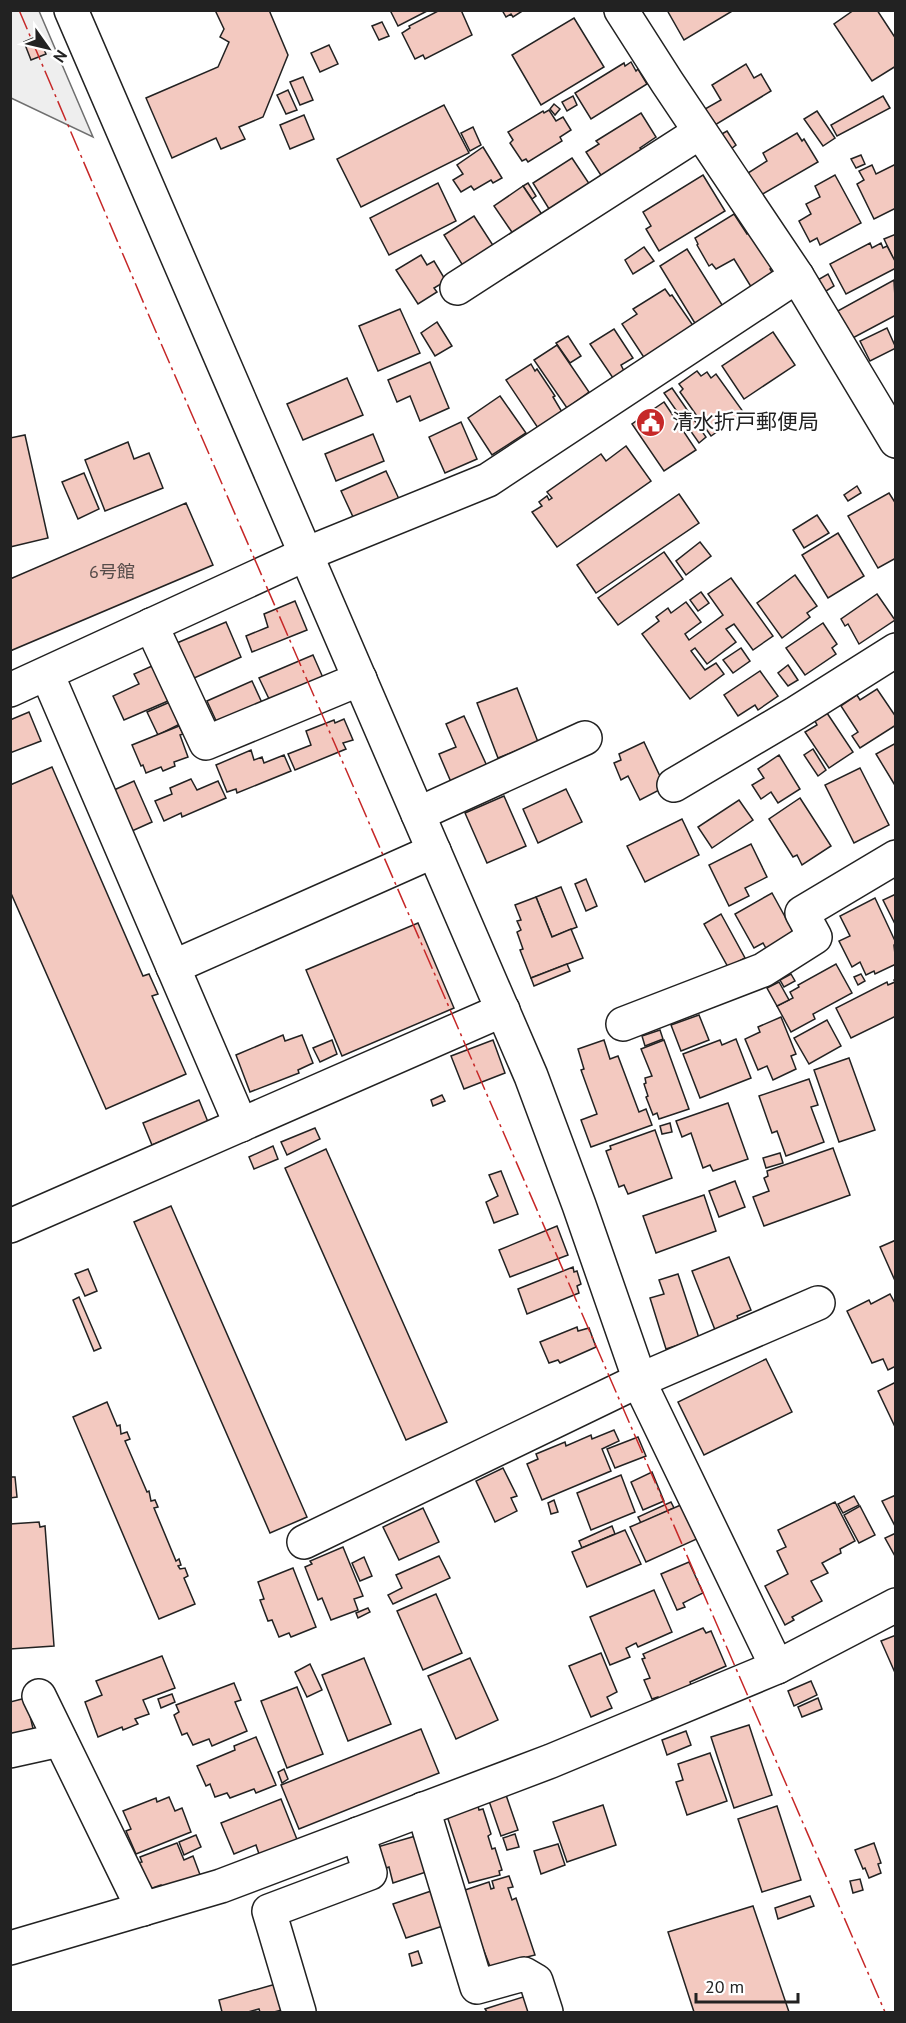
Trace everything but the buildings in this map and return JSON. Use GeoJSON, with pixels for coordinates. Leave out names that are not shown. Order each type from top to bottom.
{"type":"FeatureCollection","features":[{"type":"Feature","properties":{"kind":"street"},"geometry":{"type":"LineString","coordinates":[[71,10],[531,1076],[640,1380],[777,1667]]}},
{"type":"Feature","properties":{"kind":"street"},"geometry":{"type":"LineString","coordinates":[[621,10],[797,276],[894,436]]}},
{"type":"Feature","properties":{"kind":"street"},"geometry":{"type":"LineString","coordinates":[[458,288],[700,132]]}},
{"type":"Feature","properties":{"kind":"street"},"geometry":{"type":"LineString","coordinates":[[10,690],[306,554],[488,480],[797,276]]}},
{"type":"Feature","properties":{"kind":"street"},"geometry":{"type":"LineString","coordinates":[[150,625],[206,743],[360,679]]}},
{"type":"Feature","properties":{"kind":"street"},"geometry":{"type":"LineString","coordinates":[[674,785],[796,713],[896,650]]}},
{"type":"Feature","properties":{"kind":"street"},"geometry":{"type":"LineString","coordinates":[[47,674],[241,1125]]}},
{"type":"Feature","properties":{"kind":"street"},"geometry":{"type":"LineString","coordinates":[[418,814],[585,738]]}},
{"type":"Feature","properties":{"kind":"street"},"geometry":{"type":"LineString","coordinates":[[173,967],[434,851]]}},
{"type":"Feature","properties":{"kind":"street"},"geometry":{"type":"LineString","coordinates":[[623,1024],[763,970],[815,937],[802,913],[896,857]]}},
{"type":"Feature","properties":{"kind":"street"},"geometry":{"type":"LineString","coordinates":[[10,1227],[503,1010]]}},
{"type":"Feature","properties":{"kind":"street"},"geometry":{"type":"LineString","coordinates":[[304,1542],[640,1380],[818,1303]]}},
{"type":"Feature","properties":{"kind":"street"},"geometry":{"type":"LineString","coordinates":[[10,1948],[221,1886],[551,1761],[777,1667],[896,1605]]}},
{"type":"Feature","properties":{"kind":"street"},"geometry":{"type":"LineString","coordinates":[[39,1696],[143,1909]]}},
{"type":"Feature","properties":{"kind":"street"},"geometry":{"type":"LineString","coordinates":[[10,1751],[60,1740]]}},
{"type":"Feature","properties":{"kind":"street"},"geometry":{"type":"LineString","coordinates":[[423,1809],[477,1987],[524,1974],[536,1981],[546,2013]]}},
{"type":"Feature","properties":{"kind":"street"},"geometry":{"type":"LineString","coordinates":[[299,2013],[269,1911],[370,1873],[358,1834]]}},
{"type":"Feature","properties":{"kind":"shaded area"},"geometry":{"type":"Polygon","coordinates":[[[11,11],[39,11],[93,137],[11,98],[11,11]]]}},
{"type":"Feature","properties":{"kind":"power"},"geometry":{"type":"LineString","coordinates":[[19,10],[150,318],[885,2012]]}},
{"type":"Feature","properties":{"kind":"place","name":"清水折戸郵便局"},"geometry":{"type":"Point","coordinates":[651,422]}}]}
